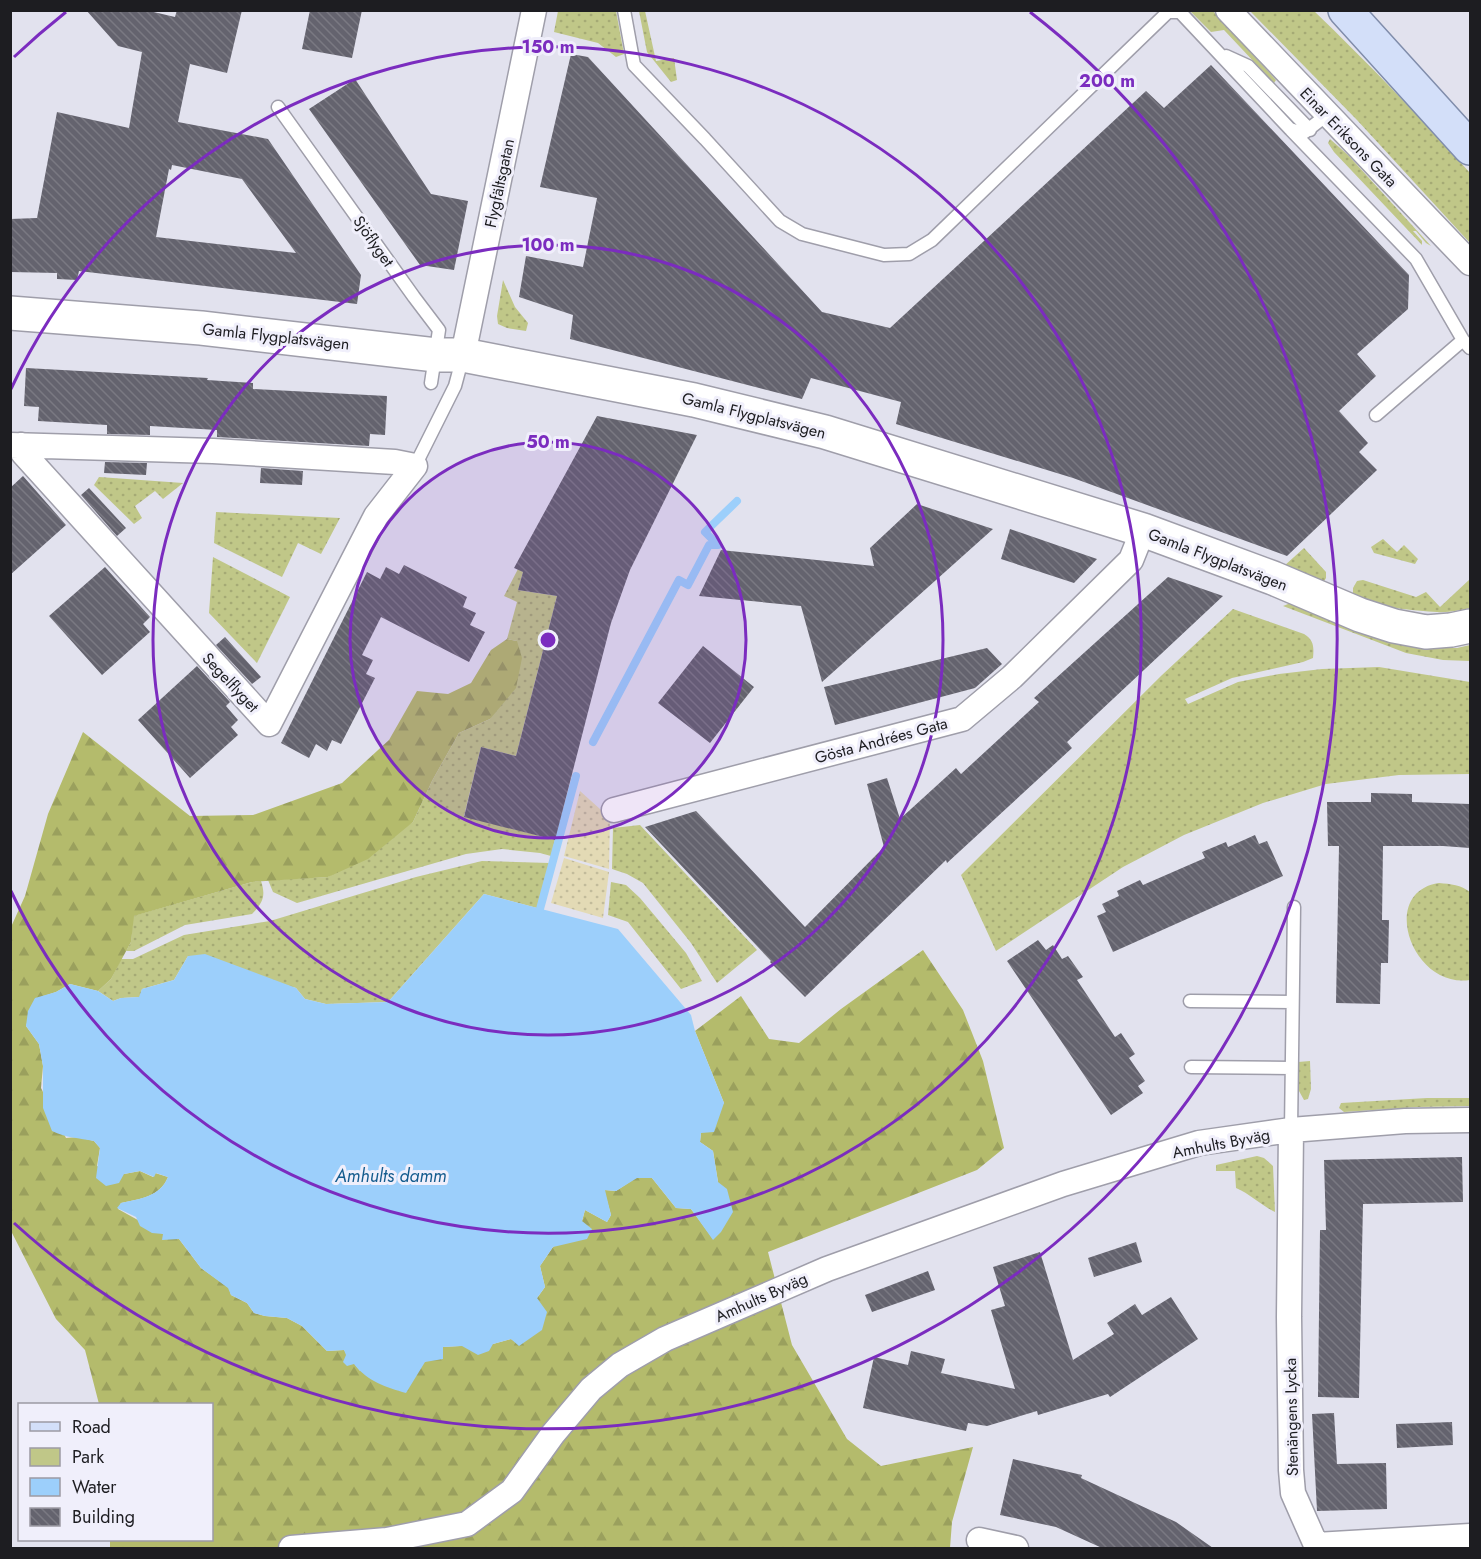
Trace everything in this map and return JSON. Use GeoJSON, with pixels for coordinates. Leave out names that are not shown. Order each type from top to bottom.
{"type":"FeatureCollection","features":[{"type":"Feature","properties":{"kind":"main road"},"geometry":{"type":"LineString","coordinates":[[1345,10],[1470,148]]}},
{"type":"Feature","properties":{"kind":"main road"},"geometry":{"type":"LineString","coordinates":[[1372,10],[1470,117]]}},
{"type":"Feature","properties":{"kind":"street","name":"Flygfältsgatan"},"geometry":{"type":"LineString","coordinates":[[443,364],[534,10]]}},
{"type":"Feature","properties":{"kind":"street","name":"Einar Eriksons Gata"},"geometry":{"type":"LineString","coordinates":[[1228,10],[1319,122],[1470,263]]}},
{"type":"Feature","properties":{"kind":"street","name":"Gamla Flygplatsvägen"},"geometry":{"type":"LineString","coordinates":[[10,313],[201,328],[702,402],[825,432],[1143,530],[1360,615],[1394,626],[1426,632],[1470,626]]}},
{"type":"Feature","properties":{"kind":"street","name":"Segelflyget"},"geometry":{"type":"LineString","coordinates":[[16,445],[213,451],[395,462],[415,466],[376,516],[269,724],[16,445]]}},
{"type":"Feature","properties":{"kind":"street","name":"Gösta Andrées Gata"},"geometry":{"type":"LineString","coordinates":[[614,810],[962,719],[1011,677],[1131,560],[1143,530]]}},
{"type":"Feature","properties":{"kind":"street","name":"Amhults Byväg"},"geometry":{"type":"LineString","coordinates":[[291,1548],[387,1540],[468,1524],[512,1491],[553,1434],[591,1389],[620,1365],[665,1339],[817,1273],[1063,1184],[1199,1143],[1291,1130],[1405,1121],[1470,1120]]}},
{"type":"Feature","properties":{"kind":"street","name":"Stenängens Lycka"},"geometry":{"type":"LineString","coordinates":[[1291,1130],[1291,1470],[1293,1493],[1303,1518],[1316,1545],[1470,1536]]}},
{"type":"Feature","properties":{"kind":"street"},"geometry":{"type":"LineString","coordinates":[[979,1540],[1016,1548]]}},
{"type":"Feature","properties":{"kind":"lane"},"geometry":{"type":"LineString","coordinates":[[624,10],[634,65],[780,221],[802,234],[884,255],[909,254],[932,240],[1168,12],[1180,12],[1416,259],[1467,344],[1376,415]]}},
{"type":"Feature","properties":{"kind":"lane"},"geometry":{"type":"LineString","coordinates":[[1222,55],[1248,66],[1319,122],[1301,133],[1290,129]]}},
{"type":"Feature","properties":{"kind":"lane","name":"Sjöflyget"},"geometry":{"type":"LineString","coordinates":[[278,107],[439,330],[443,364]]}},
{"type":"Feature","properties":{"kind":"lane","name":"Segelflyget"},"geometry":{"type":"LineString","coordinates":[[415,466],[452,395],[443,364]]}},
{"type":"Feature","properties":{"kind":"lane","name":"Amhults Byväg"},"geometry":{"type":"LineString","coordinates":[[1291,1130],[1294,907]]}},
{"type":"Feature","properties":{"kind":"lane"},"geometry":{"type":"LineString","coordinates":[[1191,1001],[1292,1002]]}},
{"type":"Feature","properties":{"kind":"lane"},"geometry":{"type":"LineString","coordinates":[[1191,1067],[1291,1068]]}},
{"type":"Feature","properties":{"kind":"green space"},"geometry":{"type":"Polygon","coordinates":[[[558,11],[616,11],[624,54],[616,57],[598,43],[554,32],[558,11]]]}},
{"type":"Feature","properties":{"kind":"green space"},"geometry":{"type":"Polygon","coordinates":[[[639,11],[645,11],[656,61],[674,58],[677,80],[671,82],[647,52],[639,11]]]}},
{"type":"Feature","properties":{"kind":"green space"},"geometry":{"type":"Polygon","coordinates":[[[1190,11],[1213,11],[1276,80],[1274,83],[1224,30],[1211,32],[1190,11]]]}},
{"type":"Feature","properties":{"kind":"green space"},"geometry":{"type":"Polygon","coordinates":[[[1250,11],[1314,11],[1413,111],[1470,173],[1470,243],[1357,120],[1250,11]]]}},
{"type":"Feature","properties":{"kind":"green space"},"geometry":{"type":"Polygon","coordinates":[[[1330,139],[1348,155],[1431,246],[1416,231],[1413,231],[1422,241],[1422,245],[1334,152],[1328,143],[1330,139]]]}},
{"type":"Feature","properties":{"kind":"green space"},"geometry":{"type":"Polygon","coordinates":[[[503,280],[515,307],[528,323],[526,331],[498,324],[497,316],[503,280]]]}},
{"type":"Feature","properties":{"kind":"green space"},"geometry":{"type":"Polygon","coordinates":[[[99,477],[183,483],[163,499],[155,491],[135,506],[142,518],[134,524],[94,485],[99,477]]]}},
{"type":"Feature","properties":{"kind":"green space"},"geometry":{"type":"Polygon","coordinates":[[[216,512],[340,518],[321,554],[298,543],[282,577],[214,543],[216,512]]]}},
{"type":"Feature","properties":{"kind":"green space"},"geometry":{"type":"Polygon","coordinates":[[[1383,539],[1397,552],[1404,545],[1418,559],[1415,564],[1374,553],[1371,547],[1383,539]]]}},
{"type":"Feature","properties":{"kind":"green space"},"geometry":{"type":"Polygon","coordinates":[[[1304,548],[1326,572],[1323,583],[1284,566],[1304,548]]]}},
{"type":"Feature","properties":{"kind":"green space"},"geometry":{"type":"Polygon","coordinates":[[[213,557],[290,597],[257,663],[209,613],[213,557]]]}},
{"type":"Feature","properties":{"kind":"green space"},"geometry":{"type":"Polygon","coordinates":[[[518,569],[523,572],[518,590],[557,596],[516,756],[481,747],[464,816],[555,840],[551,856],[502,849],[466,854],[297,903],[273,892],[268,880],[328,877],[413,822],[432,781],[459,733],[490,719],[517,641],[507,639],[517,602],[504,596],[518,569]]]}},
{"type":"Feature","properties":{"kind":"green space"},"geometry":{"type":"Polygon","coordinates":[[[1470,579],[1470,608],[1450,612],[1380,605],[1353,593],[1357,581],[1363,580],[1416,597],[1426,592],[1440,607],[1470,579]]]}},
{"type":"Feature","properties":{"kind":"green space"},"geometry":{"type":"Polygon","coordinates":[[[1296,601],[1429,648],[1457,648],[1470,645],[1470,661],[1443,660],[1406,653],[1283,606],[1296,601]]]}},
{"type":"Feature","properties":{"kind":"green space"},"geometry":{"type":"Polygon","coordinates":[[[1233,609],[1304,634],[1313,644],[1313,658],[1232,678],[1185,699],[1188,704],[1238,682],[1322,669],[1379,667],[1470,682],[1470,774],[1399,775],[1326,784],[1263,803],[1184,835],[1123,867],[996,951],[961,875],[1162,675],[1233,609]]]}},
{"type":"Feature","properties":{"kind":"green space"},"geometry":{"type":"Polygon","coordinates":[[[507,639],[517,641],[522,658],[516,688],[490,719],[459,733],[432,781],[413,822],[368,859],[328,877],[252,882],[134,916],[131,942],[111,979],[98,991],[70,984],[56,992],[35,999],[26,1026],[39,1044],[43,1066],[41,1088],[66,1138],[78,1137],[94,1141],[100,1148],[97,1166],[124,1174],[140,1171],[153,1177],[155,1173],[168,1177],[155,1193],[121,1203],[118,1209],[163,1234],[179,1239],[201,1268],[229,1288],[231,1295],[247,1303],[254,1313],[287,1318],[302,1326],[327,1351],[344,1350],[360,1371],[425,1362],[443,1347],[493,1344],[511,1339],[520,1345],[537,1298],[545,1287],[540,1266],[553,1247],[582,1221],[585,1210],[607,1222],[611,1215],[604,1190],[616,1191],[637,1177],[652,1178],[676,1208],[691,1209],[713,1239],[718,1182],[713,1151],[700,1142],[701,1133],[724,1103],[695,1031],[741,996],[769,1039],[799,1043],[841,1009],[923,950],[963,1010],[983,1061],[1004,1148],[977,1170],[768,1252],[792,1345],[847,1439],[881,1466],[973,1447],[952,1522],[950,1548],[110,1548],[110,1541],[213,1541],[213,1403],[99,1403],[85,1350],[56,1319],[11,1231],[11,927],[25,896],[48,814],[83,732],[190,816],[253,815],[342,783],[389,740],[417,691],[448,694],[471,683],[491,650],[507,639]]]}},
{"type":"Feature","properties":{"kind":"green space"},"geometry":{"type":"Polygon","coordinates":[[[640,825],[757,950],[717,983],[691,943],[643,883],[612,869],[613,828],[640,825]]]}},
{"type":"Feature","properties":{"kind":"green space"},"geometry":{"type":"Polygon","coordinates":[[[482,861],[549,863],[537,908],[484,894],[388,1002],[326,1004],[305,999],[296,988],[188,956],[174,980],[142,989],[140,997],[113,1001],[98,991],[111,979],[121,959],[133,959],[184,935],[270,921],[416,877],[482,861]]]}},
{"type":"Feature","properties":{"kind":"green space"},"geometry":{"type":"Polygon","coordinates":[[[261,881],[262,899],[252,914],[185,925],[134,951],[126,951],[131,942],[133,916],[261,881]]]}},
{"type":"Feature","properties":{"kind":"green space"},"geometry":{"type":"Polygon","coordinates":[[[611,882],[626,885],[640,898],[686,953],[702,981],[681,989],[628,922],[608,915],[611,882]]]}},
{"type":"Feature","properties":{"kind":"green space"},"geometry":{"type":"Polygon","coordinates":[[[1439,883],[1459,886],[1470,892],[1470,980],[1450,979],[1432,970],[1419,956],[1410,938],[1407,920],[1410,903],[1420,890],[1439,883]]]}},
{"type":"Feature","properties":{"kind":"green space"},"geometry":{"type":"Polygon","coordinates":[[[1310,1061],[1311,1089],[1308,1099],[1304,1100],[1299,1091],[1298,1062],[1310,1061]]]}},
{"type":"Feature","properties":{"kind":"green space"},"geometry":{"type":"Polygon","coordinates":[[[1470,1098],[1470,1106],[1344,1112],[1339,1108],[1341,1103],[1470,1098]]]}},
{"type":"Feature","properties":{"kind":"green space"},"geometry":{"type":"Polygon","coordinates":[[[1257,1156],[1264,1158],[1273,1166],[1275,1212],[1236,1188],[1235,1171],[1216,1171],[1216,1165],[1257,1156]]]}},
{"type":"Feature","properties":{"kind":"sand"},"geometry":{"type":"Polygon","coordinates":[[[580,791],[610,818],[609,869],[564,856],[580,791]]]}},
{"type":"Feature","properties":{"kind":"sand"},"geometry":{"type":"Polygon","coordinates":[[[564,858],[609,872],[603,918],[551,903],[564,858]]]}},
{"type":"Feature","properties":{"kind":"water","name":"Amhults damm"},"geometry":{"type":"Polygon","coordinates":[[[484,894],[618,929],[691,1015],[695,1031],[724,1103],[714,1132],[701,1133],[700,1142],[713,1151],[718,1182],[727,1189],[733,1212],[721,1232],[713,1240],[691,1209],[676,1208],[652,1178],[637,1178],[616,1191],[605,1190],[611,1215],[607,1222],[585,1210],[582,1221],[592,1229],[587,1239],[553,1247],[540,1266],[545,1287],[537,1298],[547,1312],[542,1330],[519,1346],[511,1339],[493,1344],[489,1351],[478,1355],[462,1346],[443,1347],[443,1359],[425,1362],[406,1393],[371,1380],[354,1364],[347,1366],[343,1362],[346,1355],[344,1350],[327,1351],[302,1326],[287,1318],[254,1313],[247,1303],[231,1295],[228,1288],[201,1268],[179,1239],[162,1240],[163,1234],[152,1233],[140,1226],[136,1217],[117,1208],[121,1203],[154,1193],[160,1189],[168,1177],[156,1173],[154,1177],[140,1171],[124,1174],[119,1183],[106,1186],[96,1178],[100,1148],[94,1141],[52,1131],[43,1108],[43,1066],[39,1044],[26,1026],[28,1011],[35,998],[56,992],[70,984],[98,991],[113,1001],[139,997],[142,989],[174,980],[188,956],[205,954],[296,988],[305,999],[326,1004],[388,1002],[484,894]]]}},
{"type":"Feature","properties":{"kind":"building"},"geometry":{"type":"Polygon","coordinates":[[[86,10],[145,10],[175,17],[177,10],[242,10],[227,73],[190,64],[178,122],[268,139],[361,275],[357,304],[79,271],[77,280],[57,279],[57,273],[10,272],[10,219],[37,218],[57,112],[129,128],[142,52],[118,46],[86,10]],[[172,165],[171,170],[169,169],[156,237],[296,253],[242,179],[172,165]]]}},
{"type":"Feature","properties":{"kind":"building"},"geometry":{"type":"Polygon","coordinates":[[[310,10],[362,10],[352,58],[302,49],[310,10]]]}},
{"type":"Feature","properties":{"kind":"building"},"geometry":{"type":"Polygon","coordinates":[[[571,54],[588,57],[822,312],[890,328],[1146,91],[1164,108],[1211,65],[1409,275],[1408,309],[1357,354],[1376,376],[1339,411],[1368,443],[1359,452],[1377,470],[1287,556],[1073,478],[896,424],[901,402],[811,378],[802,399],[570,339],[573,315],[519,297],[526,256],[583,267],[597,198],[540,187],[571,54]]]}},
{"type":"Feature","properties":{"kind":"building"},"geometry":{"type":"Polygon","coordinates":[[[355,79],[431,194],[468,201],[454,270],[420,265],[309,109],[355,79]]]}},
{"type":"Feature","properties":{"kind":"building"},"geometry":{"type":"Polygon","coordinates":[[[26,368],[208,378],[207,380],[253,383],[253,389],[387,396],[385,435],[370,434],[369,446],[217,437],[217,430],[150,426],[150,435],[107,434],[107,425],[38,421],[39,407],[24,406],[26,368]]]}},
{"type":"Feature","properties":{"kind":"building"},"geometry":{"type":"Polygon","coordinates":[[[597,416],[697,435],[630,570],[611,623],[555,840],[464,817],[481,747],[516,756],[557,596],[518,590],[523,572],[514,568],[597,416]]]}},
{"type":"Feature","properties":{"kind":"building"},"geometry":{"type":"Polygon","coordinates":[[[105,462],[147,463],[146,475],[104,473],[105,462]]]}},
{"type":"Feature","properties":{"kind":"building"},"geometry":{"type":"Polygon","coordinates":[[[261,468],[303,471],[302,485],[260,483],[261,468]]]}},
{"type":"Feature","properties":{"kind":"building"},"geometry":{"type":"Polygon","coordinates":[[[23,476],[66,525],[10,575],[10,488],[23,476]]]}},
{"type":"Feature","properties":{"kind":"building"},"geometry":{"type":"Polygon","coordinates":[[[89,488],[126,528],[117,536],[81,495],[89,488]]]}},
{"type":"Feature","properties":{"kind":"building"},"geometry":{"type":"Polygon","coordinates":[[[917,504],[993,529],[822,682],[801,606],[699,596],[721,550],[874,566],[870,548],[917,504]]]}},
{"type":"Feature","properties":{"kind":"building"},"geometry":{"type":"Polygon","coordinates":[[[1010,529],[1097,559],[1074,583],[1001,559],[1010,529]]]}},
{"type":"Feature","properties":{"kind":"building"},"geometry":{"type":"Polygon","coordinates":[[[404,565],[467,597],[463,607],[476,613],[470,625],[485,632],[469,662],[381,617],[362,655],[373,660],[366,674],[375,678],[341,744],[332,740],[327,751],[316,744],[309,758],[281,743],[367,572],[380,579],[386,567],[399,574],[404,565]]]}},
{"type":"Feature","properties":{"kind":"building"},"geometry":{"type":"Polygon","coordinates":[[[105,567],[150,617],[143,624],[150,632],[102,675],[49,616],[105,567]]]}},
{"type":"Feature","properties":{"kind":"building"},"geometry":{"type":"Polygon","coordinates":[[[1168,577],[1223,596],[1067,742],[1072,748],[947,863],[946,860],[805,997],[645,827],[696,811],[805,927],[884,847],[867,784],[887,778],[900,819],[956,768],[961,774],[1039,702],[1034,698],[1168,577]]]}},
{"type":"Feature","properties":{"kind":"building"},"geometry":{"type":"Polygon","coordinates":[[[225,637],[261,677],[252,684],[216,645],[225,637]]]}},
{"type":"Feature","properties":{"kind":"building"},"geometry":{"type":"Polygon","coordinates":[[[703,646],[754,687],[710,743],[658,703],[703,646]]]}},
{"type":"Feature","properties":{"kind":"building"},"geometry":{"type":"Polygon","coordinates":[[[987,648],[1002,664],[975,688],[835,725],[824,687],[987,648]]]}},
{"type":"Feature","properties":{"kind":"building"},"geometry":{"type":"Polygon","coordinates":[[[197,666],[230,702],[226,706],[238,720],[231,727],[238,735],[190,778],[138,720],[197,666]]]}},
{"type":"Feature","properties":{"kind":"building"},"geometry":{"type":"Polygon","coordinates":[[[1371,793],[1412,794],[1412,802],[1470,804],[1470,848],[1383,846],[1382,920],[1389,920],[1388,963],[1381,963],[1380,1004],[1336,1003],[1339,846],[1328,846],[1327,802],[1371,802],[1371,793]]]}},
{"type":"Feature","properties":{"kind":"building"},"geometry":{"type":"Polygon","coordinates":[[[1255,835],[1259,844],[1267,841],[1283,876],[1113,952],[1097,916],[1106,912],[1102,904],[1119,896],[1117,891],[1140,880],[1143,885],[1205,858],[1202,852],[1226,842],[1228,847],[1255,835]]]}},
{"type":"Feature","properties":{"kind":"building"},"geometry":{"type":"Polygon","coordinates":[[[1038,940],[1046,950],[1053,945],[1062,959],[1068,956],[1083,977],[1077,980],[1115,1037],[1121,1033],[1135,1054],[1129,1058],[1145,1081],[1138,1086],[1143,1093],[1111,1115],[1007,961],[1038,940]]]}},
{"type":"Feature","properties":{"kind":"building"},"geometry":{"type":"Polygon","coordinates":[[[1462,1157],[1463,1202],[1363,1204],[1359,1398],[1318,1397],[1320,1230],[1326,1230],[1324,1160],[1462,1157]]]}},
{"type":"Feature","properties":{"kind":"building"},"geometry":{"type":"Polygon","coordinates":[[[1136,1242],[1142,1262],[1094,1277],[1088,1258],[1136,1242]]]}},
{"type":"Feature","properties":{"kind":"building"},"geometry":{"type":"Polygon","coordinates":[[[1040,1252],[1073,1360],[1114,1334],[1107,1323],[1135,1304],[1142,1315],[1171,1297],[1198,1339],[1110,1397],[1108,1394],[1038,1415],[1037,1411],[987,1426],[968,1423],[966,1431],[863,1408],[874,1357],[908,1365],[911,1351],[945,1359],[941,1373],[1015,1389],[991,1310],[1005,1306],[993,1267],[1040,1252]]]}},
{"type":"Feature","properties":{"kind":"building"},"geometry":{"type":"Polygon","coordinates":[[[928,1271],[935,1290],[872,1312],[865,1295],[928,1271]]]}},
{"type":"Feature","properties":{"kind":"building"},"geometry":{"type":"Polygon","coordinates":[[[1334,1413],[1337,1464],[1386,1463],[1387,1509],[1317,1511],[1312,1414],[1334,1413]]]}},
{"type":"Feature","properties":{"kind":"building"},"geometry":{"type":"Polygon","coordinates":[[[1452,1422],[1453,1445],[1397,1448],[1396,1424],[1452,1422]]]}},
{"type":"Feature","properties":{"kind":"building"},"geometry":{"type":"Polygon","coordinates":[[[1013,1459],[1082,1475],[1081,1478],[1176,1522],[1213,1548],[1102,1548],[1056,1527],[1000,1515],[1013,1459]]]}},
{"type":"Feature","properties":{"kind":"waterway"},"geometry":{"type":"LineString","coordinates":[[593,742],[679,580],[688,585],[709,545],[718,545],[705,532],[737,501]]}},
{"type":"Feature","properties":{"kind":"waterway"},"geometry":{"type":"LineString","coordinates":[[540,909],[576,776]]}}]}
